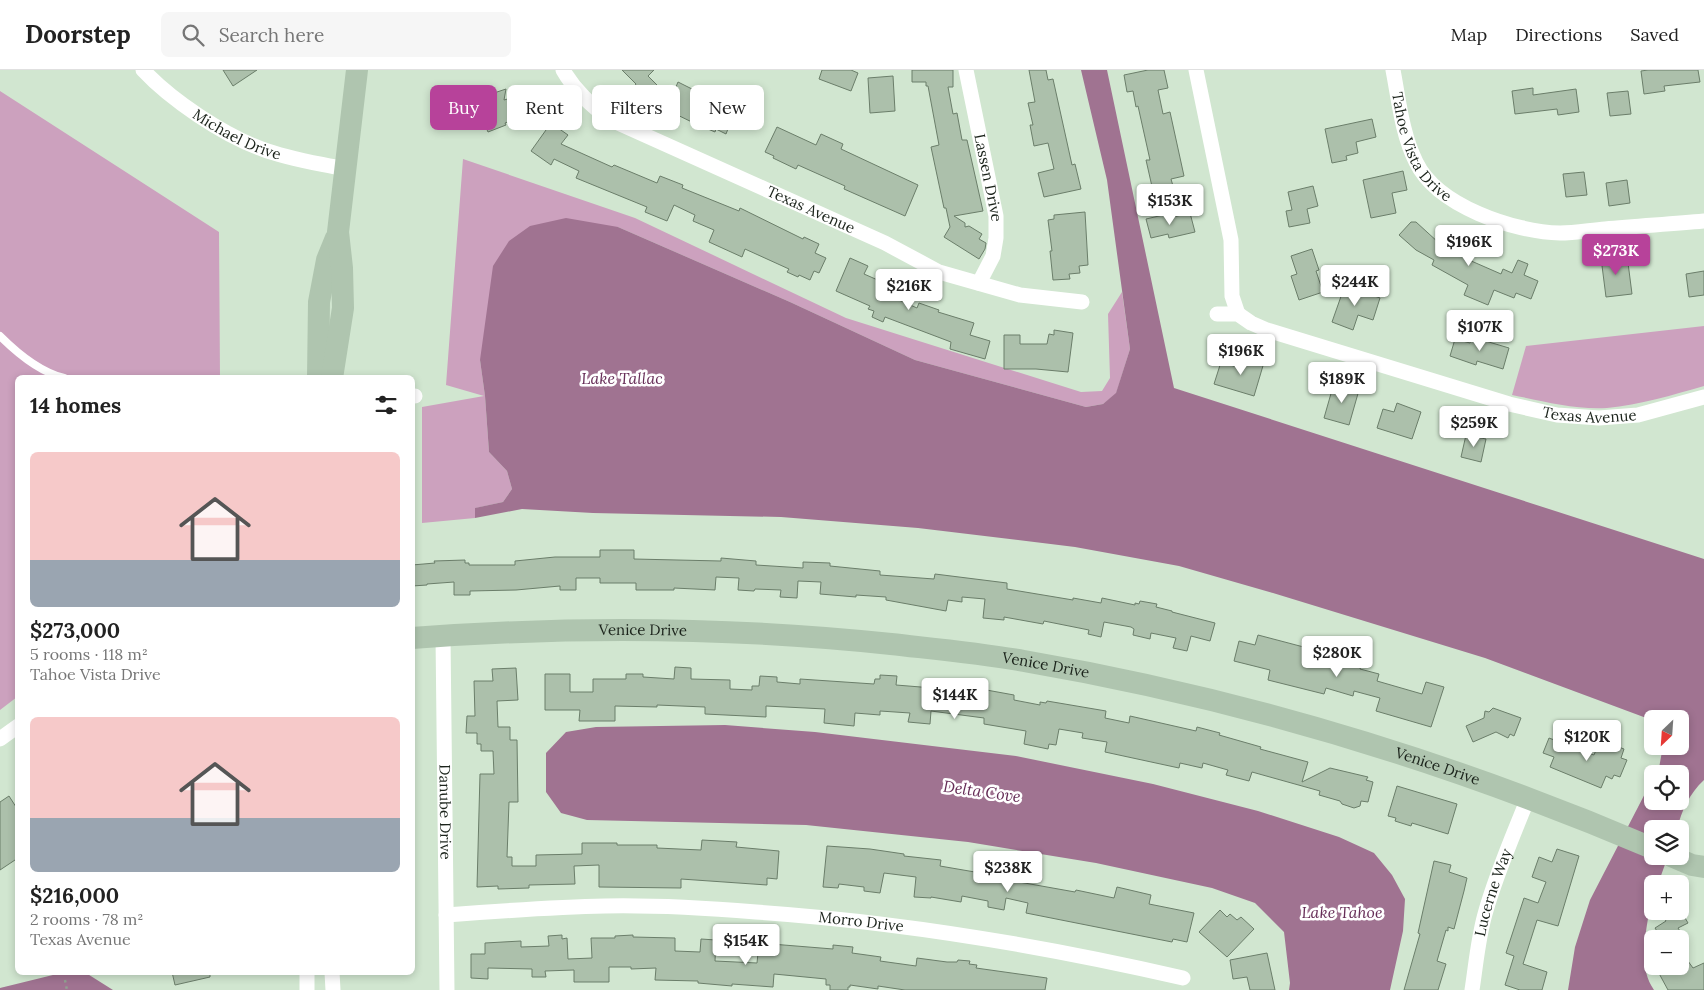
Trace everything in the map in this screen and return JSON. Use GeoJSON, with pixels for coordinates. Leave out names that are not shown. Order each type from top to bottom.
{"type":"FeatureCollection","features":[{"type":"Feature","properties":{"kind":"street","name":"Michael Drive"},"geometry":{"type":"LineString","coordinates":[[144,70],[172,95],[229,134],[261,149],[344,169]]}},
{"type":"Feature","properties":{"kind":"street"},"geometry":{"type":"LineString","coordinates":[[332,375],[343,308],[342,268],[338,232],[357,70]]}},
{"type":"Feature","properties":{"kind":"street","name":"Texas Avenue"},"geometry":{"type":"LineString","coordinates":[[563,70],[587,102],[609,120],[886,243],[938,272],[1020,295],[1082,302]]}},
{"type":"Feature","properties":{"kind":"street","name":"Lassen Drive"},"geometry":{"type":"LineString","coordinates":[[966,70],[996,216],[996,238],[993,256],[979,283]]}},
{"type":"Feature","properties":{"kind":"street"},"geometry":{"type":"LineString","coordinates":[[1196,70],[1231,240],[1232,296],[1238,314],[1217,314]]}},
{"type":"Feature","properties":{"kind":"street","name":"Tahoe Vista Drive"},"geometry":{"type":"LineString","coordinates":[[1393,70],[1406,136],[1416,164],[1431,184],[1450,200],[1488,218],[1522,228],[1560,233],[1704,221]]}},
{"type":"Feature","properties":{"kind":"street"},"geometry":{"type":"LineString","coordinates":[[318,375],[319,302],[327,260],[338,232]]}},
{"type":"Feature","properties":{"kind":"street","name":"Texas Avenue"},"geometry":{"type":"LineString","coordinates":[[1238,314],[1251,323],[1267,330],[1509,404],[1557,414],[1599,418],[1638,415],[1704,396]]}},
{"type":"Feature","properties":{"kind":"street","name":"Venice Drive"},"geometry":{"type":"LineString","coordinates":[[415,638],[603,629],[715,631],[830,638],[930,648],[1021,660],[1123,679],[1229,704],[1405,756],[1528,798],[1644,845]]}},
{"type":"Feature","properties":{"kind":"street","name":"Danube Drive"},"geometry":{"type":"LineString","coordinates":[[443,636],[447,990]]}},
{"type":"Feature","properties":{"kind":"street"},"geometry":{"type":"LineString","coordinates":[[0,739],[15,728]]}},
{"type":"Feature","properties":{"kind":"street","name":"Lucerne Way"},"geometry":{"type":"LineString","coordinates":[[1472,990],[1476,952],[1484,915],[1528,798]]}},
{"type":"Feature","properties":{"kind":"street"},"geometry":{"type":"LineString","coordinates":[[1689,863],[1704,867]]}},
{"type":"Feature","properties":{"kind":"street","name":"Morro Drive"},"geometry":{"type":"LineString","coordinates":[[446,914],[606,906],[718,909],[798,915],[883,923],[973,936],[1103,960],[1182,978]]}},
{"type":"Feature","properties":{"kind":"street"},"geometry":{"type":"LineString","coordinates":[[307,975],[307,990]]}},
{"type":"Feature","properties":{"kind":"street"},"geometry":{"type":"LineString","coordinates":[[332,975],[333,990]]}},
{"type":"Feature","properties":{"kind":"lane"},"geometry":{"type":"LineString","coordinates":[[0,336],[14,350],[38,366],[58,375]]}},
{"type":"Feature","properties":{"kind":"path"},"geometry":{"type":"LineString","coordinates":[[65,980],[67,990]]}},
{"type":"Feature","properties":{"kind":"shaded area"},"geometry":{"type":"Polygon","coordinates":[[[0,91],[219,232],[220,375],[15,375],[15,699],[0,710],[0,91]]]}},
{"type":"Feature","properties":{"kind":"shaded area"},"geometry":{"type":"Polygon","coordinates":[[[463,159],[635,218],[846,318],[1081,392],[1102,391],[1110,378],[1108,314],[1122,292],[1130,349],[1116,394],[1103,404],[1086,407],[915,360],[790,302],[618,227],[480,360],[485,396],[489,452],[507,471],[512,489],[503,502],[476,508],[475,518],[422,523],[422,407],[484,396],[446,385],[463,159]]]}},
{"type":"Feature","properties":{"kind":"shaded area"},"geometry":{"type":"Polygon","coordinates":[[[1704,326],[1704,386],[1644,402],[1607,408],[1571,406],[1512,395],[1526,346],[1704,326]]]}},
{"type":"Feature","properties":{"kind":"water","name":"Lake Tallac"},"geometry":{"type":"Polygon","coordinates":[[[1081,70],[1107,70],[1174,388],[1704,559],[1704,780],[1689,800],[1689,765],[1660,765],[1661,755],[1689,755],[1689,710],[1644,710],[1644,717],[1485,658],[1179,566],[1075,547],[918,528],[781,517],[593,513],[522,509],[475,518],[475,508],[503,502],[512,489],[507,471],[489,452],[480,360],[493,266],[509,241],[530,226],[566,218],[618,227],[790,302],[915,360],[1086,407],[1103,404],[1116,393],[1130,349],[1107,180],[1081,70]]]}},
{"type":"Feature","properties":{"kind":"water","name":"Lake Tahoe"},"geometry":{"type":"Polygon","coordinates":[[[725,725],[815,732],[1016,756],[1153,784],[1258,811],[1339,837],[1374,853],[1392,875],[1405,899],[1403,931],[1390,990],[1289,990],[1290,983],[1284,932],[1255,903],[1212,888],[1096,863],[968,842],[806,825],[587,820],[561,813],[546,792],[546,753],[566,732],[596,727],[725,725]]]}},
{"type":"Feature","properties":{"kind":"water","name":"Lake Tallac"},"geometry":{"type":"Polygon","coordinates":[[[1644,795],[1644,810],[1684,810],[1680,820],[1644,820],[1644,865],[1665,865],[1661,875],[1644,875],[1644,920],[1648,920],[1646,930],[1644,930],[1644,975],[1647,975],[1654,990],[1568,990],[1575,947],[1590,900],[1644,795]]]}},
{"type":"Feature","properties":{"kind":"water"},"geometry":{"type":"Polygon","coordinates":[[[53,975],[89,975],[113,990],[0,990],[0,988],[53,975]]]}},
{"type":"Feature","properties":{"kind":"building"},"geometry":{"type":"Polygon","coordinates":[[[223,70],[257,70],[233,86],[223,70]]]}},
{"type":"Feature","properties":{"kind":"building"},"geometry":{"type":"Polygon","coordinates":[[[622,70],[654,70],[648,76],[657,85],[636,84],[622,70]]]}},
{"type":"Feature","properties":{"kind":"building"},"geometry":{"type":"Polygon","coordinates":[[[822,70],[851,70],[858,73],[851,91],[819,79],[822,70]]]}},
{"type":"Feature","properties":{"kind":"building"},"geometry":{"type":"Polygon","coordinates":[[[912,70],[953,70],[953,87],[948,87],[953,114],[957,113],[962,140],[967,140],[983,211],[954,216],[965,223],[965,227],[969,226],[982,234],[979,239],[986,243],[979,259],[944,237],[950,227],[931,147],[939,145],[928,86],[926,86],[926,82],[912,82],[912,70]]]}},
{"type":"Feature","properties":{"kind":"building"},"geometry":{"type":"Polygon","coordinates":[[[1029,70],[1046,70],[1048,80],[1053,79],[1072,165],[1075,164],[1081,189],[1044,197],[1038,173],[1054,169],[1048,143],[1034,146],[1030,125],[1033,125],[1028,103],[1035,102],[1029,70]]]}},
{"type":"Feature","properties":{"kind":"building"},"geometry":{"type":"Polygon","coordinates":[[[1148,70],[1164,70],[1168,88],[1158,90],[1163,114],[1170,112],[1184,176],[1171,179],[1173,186],[1153,191],[1146,160],[1150,160],[1138,106],[1136,107],[1133,91],[1127,92],[1124,75],[1148,70]]]}},
{"type":"Feature","properties":{"kind":"building"},"geometry":{"type":"Polygon","coordinates":[[[1698,70],[1700,82],[1664,86],[1665,91],[1644,94],[1641,71],[1698,70]]]}},
{"type":"Feature","properties":{"kind":"building"},"geometry":{"type":"Polygon","coordinates":[[[893,76],[895,111],[870,113],[868,78],[893,76]]]}},
{"type":"Feature","properties":{"kind":"building"},"geometry":{"type":"Polygon","coordinates":[[[678,82],[690,88],[690,121],[680,116],[680,85],[677,85],[678,82]]]}},
{"type":"Feature","properties":{"kind":"building"},"geometry":{"type":"Polygon","coordinates":[[[1533,88],[1533,95],[1576,89],[1579,112],[1558,115],[1557,109],[1515,114],[1512,91],[1533,88]]]}},
{"type":"Feature","properties":{"kind":"building"},"geometry":{"type":"Polygon","coordinates":[[[506,89],[504,100],[507,99],[507,122],[505,123],[506,125],[497,128],[497,92],[506,89]]]}},
{"type":"Feature","properties":{"kind":"building"},"geometry":{"type":"Polygon","coordinates":[[[1628,91],[1631,114],[1610,116],[1607,93],[1628,91]]]}},
{"type":"Feature","properties":{"kind":"building"},"geometry":{"type":"Polygon","coordinates":[[[1372,119],[1376,137],[1356,142],[1358,153],[1346,156],[1347,160],[1332,163],[1325,129],[1372,119]]]}},
{"type":"Feature","properties":{"kind":"building"},"geometry":{"type":"Polygon","coordinates":[[[777,127],[816,145],[821,134],[843,144],[841,149],[918,185],[905,216],[844,189],[845,186],[798,165],[796,169],[773,158],[774,156],[765,152],[777,127]]]}},
{"type":"Feature","properties":{"kind":"building"},"geometry":{"type":"Polygon","coordinates":[[[546,130],[561,130],[568,135],[561,144],[612,167],[614,165],[657,183],[660,176],[683,185],[682,188],[739,211],[740,208],[803,239],[804,237],[819,244],[815,253],[826,258],[819,273],[814,271],[810,280],[787,272],[789,269],[745,249],[742,257],[709,242],[714,230],[693,221],[695,215],[674,205],[667,221],[645,212],[647,207],[576,178],[579,171],[554,159],[551,165],[531,151],[546,130]]]}},
{"type":"Feature","properties":{"kind":"building"},"geometry":{"type":"Polygon","coordinates":[[[718,130],[728,130],[726,134],[718,130]]]}},
{"type":"Feature","properties":{"kind":"building"},"geometry":{"type":"Polygon","coordinates":[[[1403,171],[1407,190],[1392,193],[1396,213],[1371,218],[1363,180],[1403,171]]]}},
{"type":"Feature","properties":{"kind":"building"},"geometry":{"type":"Polygon","coordinates":[[[1584,172],[1587,195],[1566,197],[1563,174],[1584,172]]]}},
{"type":"Feature","properties":{"kind":"building"},"geometry":{"type":"Polygon","coordinates":[[[1627,180],[1630,203],[1609,206],[1606,183],[1627,180]]]}},
{"type":"Feature","properties":{"kind":"building"},"geometry":{"type":"Polygon","coordinates":[[[1313,186],[1318,206],[1307,209],[1310,223],[1289,227],[1286,211],[1292,210],[1288,192],[1313,186]]]}},
{"type":"Feature","properties":{"kind":"building"},"geometry":{"type":"Polygon","coordinates":[[[1085,212],[1088,265],[1079,266],[1080,273],[1069,274],[1070,279],[1053,280],[1048,220],[1054,219],[1054,215],[1085,212]]]}},
{"type":"Feature","properties":{"kind":"building"},"geometry":{"type":"Polygon","coordinates":[[[1172,213],[1173,217],[1190,213],[1195,232],[1169,238],[1168,234],[1151,238],[1146,219],[1172,213]]]}},
{"type":"Feature","properties":{"kind":"building"},"geometry":{"type":"Polygon","coordinates":[[[1411,222],[1416,222],[1439,243],[1444,234],[1474,251],[1469,260],[1501,274],[1503,269],[1512,273],[1518,260],[1528,264],[1524,275],[1538,281],[1531,299],[1516,293],[1514,298],[1494,290],[1488,305],[1464,295],[1468,285],[1432,265],[1434,260],[1416,250],[1399,235],[1411,222]]]}},
{"type":"Feature","properties":{"kind":"building"},"geometry":{"type":"Polygon","coordinates":[[[1312,249],[1319,270],[1316,271],[1323,292],[1299,300],[1291,276],[1297,274],[1291,256],[1312,249]]]}},
{"type":"Feature","properties":{"kind":"building"},"geometry":{"type":"Polygon","coordinates":[[[1627,255],[1632,294],[1606,297],[1601,258],[1627,255]]]}},
{"type":"Feature","properties":{"kind":"building"},"geometry":{"type":"Polygon","coordinates":[[[850,258],[868,266],[864,274],[896,288],[892,297],[917,308],[919,303],[939,310],[938,312],[974,323],[970,335],[990,341],[985,359],[950,349],[951,342],[885,317],[883,322],[872,317],[874,311],[868,309],[870,306],[836,291],[850,258]]]}},
{"type":"Feature","properties":{"kind":"building"},"geometry":{"type":"Polygon","coordinates":[[[1704,271],[1704,295],[1689,297],[1686,274],[1704,271]]]}},
{"type":"Feature","properties":{"kind":"building"},"geometry":{"type":"Polygon","coordinates":[[[1345,285],[1380,298],[1373,320],[1358,315],[1353,330],[1332,322],[1345,285]]]}},
{"type":"Feature","properties":{"kind":"building"},"geometry":{"type":"Polygon","coordinates":[[[1054,330],[1073,333],[1068,372],[1004,369],[1004,335],[1020,335],[1020,344],[1047,344],[1049,334],[1054,335],[1054,330]]]}},
{"type":"Feature","properties":{"kind":"building"},"geometry":{"type":"Polygon","coordinates":[[[1472,337],[1509,348],[1503,369],[1477,361],[1476,365],[1450,356],[1455,339],[1470,343],[1472,337]]]}},
{"type":"Feature","properties":{"kind":"building"},"geometry":{"type":"Polygon","coordinates":[[[1247,354],[1265,359],[1254,396],[1214,384],[1221,362],[1243,369],[1247,354]]]}},
{"type":"Feature","properties":{"kind":"building"},"geometry":{"type":"Polygon","coordinates":[[[1334,383],[1359,390],[1349,425],[1324,418],[1334,383]]]}},
{"type":"Feature","properties":{"kind":"building"},"geometry":{"type":"Polygon","coordinates":[[[1397,403],[1421,412],[1412,439],[1377,428],[1383,409],[1394,412],[1397,403]]]}},
{"type":"Feature","properties":{"kind":"building"},"geometry":{"type":"Polygon","coordinates":[[[1466,435],[1486,439],[1481,462],[1461,457],[1466,435]]]}},
{"type":"Feature","properties":{"kind":"building"},"geometry":{"type":"Polygon","coordinates":[[[600,550],[634,550],[634,559],[721,561],[721,558],[756,561],[756,565],[803,568],[803,562],[830,563],[830,566],[880,571],[880,575],[934,579],[935,574],[1007,583],[1007,589],[1073,600],[1073,598],[1101,603],[1102,598],[1135,605],[1135,603],[1139,604],[1140,601],[1157,604],[1156,607],[1215,623],[1210,641],[1191,636],[1187,651],[1173,648],[1176,638],[1151,633],[1150,639],[1133,635],[1134,629],[1131,627],[1104,622],[1101,637],[1088,634],[1089,630],[1044,621],[1043,624],[1004,617],[1004,620],[983,618],[985,599],[962,597],[962,602],[948,600],[946,611],[886,600],[886,597],[820,594],[821,582],[798,581],[797,598],[780,597],[781,590],[738,590],[739,578],[716,577],[715,590],[674,588],[674,590],[636,590],[636,583],[600,583],[600,578],[576,578],[576,590],[560,590],[560,586],[516,590],[470,591],[470,595],[454,595],[454,582],[415,586],[415,565],[435,563],[434,561],[465,560],[465,563],[469,563],[469,565],[515,565],[515,561],[555,557],[600,557],[600,550]]]}},
{"type":"Feature","properties":{"kind":"building"},"geometry":{"type":"Polygon","coordinates":[[[1258,635],[1334,655],[1334,657],[1361,665],[1360,669],[1379,674],[1377,681],[1422,694],[1426,682],[1444,687],[1431,727],[1376,711],[1380,698],[1354,691],[1353,696],[1326,688],[1324,694],[1268,680],[1270,670],[1234,661],[1239,641],[1255,645],[1258,635]]]}},
{"type":"Feature","properties":{"kind":"building"},"geometry":{"type":"Polygon","coordinates":[[[675,667],[691,668],[691,679],[730,680],[730,689],[752,690],[752,686],[759,686],[760,676],[777,677],[777,682],[800,684],[800,679],[874,684],[875,679],[880,679],[880,675],[897,676],[896,685],[933,688],[933,691],[961,695],[963,686],[1014,695],[1014,700],[1040,705],[1040,702],[1046,703],[1047,701],[1106,711],[1105,718],[1129,723],[1130,716],[1196,731],[1197,727],[1220,733],[1219,735],[1261,747],[1260,749],[1308,762],[1302,782],[1330,768],[1368,777],[1366,780],[1373,782],[1368,802],[1361,801],[1360,806],[1354,808],[1342,804],[1340,801],[1319,795],[1320,791],[1252,772],[1249,781],[1226,775],[1228,770],[1203,763],[1202,768],[1180,763],[1179,768],[1105,752],[1107,742],[1082,738],[1083,733],[1059,729],[1056,745],[1049,744],[1048,749],[1024,744],[1026,731],[984,724],[984,718],[931,711],[930,724],[908,722],[910,713],[880,711],[880,715],[855,713],[854,726],[824,723],[825,709],[766,706],[766,717],[705,714],[705,707],[615,706],[615,721],[579,721],[580,710],[545,710],[545,674],[570,674],[570,692],[593,692],[593,679],[626,679],[626,674],[643,674],[643,677],[674,679],[675,667]]]}},
{"type":"Feature","properties":{"kind":"building"},"geometry":{"type":"Polygon","coordinates":[[[516,668],[518,700],[497,701],[498,727],[510,727],[510,740],[517,740],[518,802],[509,802],[507,857],[512,857],[512,866],[536,866],[536,855],[582,854],[582,843],[657,845],[657,848],[701,850],[702,840],[737,842],[736,847],[779,851],[777,879],[767,878],[767,885],[681,879],[681,888],[599,887],[599,865],[574,866],[575,884],[529,885],[529,888],[498,889],[498,886],[477,887],[480,774],[494,774],[493,751],[481,751],[481,744],[477,744],[477,733],[466,733],[467,716],[475,716],[474,681],[493,681],[492,669],[516,668]]]}},
{"type":"Feature","properties":{"kind":"building"},"geometry":{"type":"Polygon","coordinates":[[[1493,708],[1521,718],[1514,736],[1510,734],[1508,738],[1496,732],[1473,742],[1466,726],[1484,718],[1485,711],[1489,712],[1493,708]]]}},
{"type":"Feature","properties":{"kind":"building"},"geometry":{"type":"Polygon","coordinates":[[[1549,738],[1594,755],[1600,740],[1624,749],[1621,758],[1627,760],[1620,777],[1614,775],[1612,779],[1606,776],[1601,788],[1550,767],[1554,757],[1543,753],[1549,738]]]}},
{"type":"Feature","properties":{"kind":"building"},"geometry":{"type":"Polygon","coordinates":[[[1397,786],[1457,804],[1448,834],[1412,823],[1411,826],[1395,821],[1396,818],[1388,816],[1397,786]]]}},
{"type":"Feature","properties":{"kind":"building"},"geometry":{"type":"Polygon","coordinates":[[[9,796],[15,805],[15,860],[0,870],[0,802],[9,796]]]}},
{"type":"Feature","properties":{"kind":"building"},"geometry":{"type":"Polygon","coordinates":[[[827,846],[870,849],[904,854],[904,856],[941,860],[940,866],[998,876],[1001,864],[1010,860],[1020,867],[1019,882],[1075,892],[1076,890],[1114,898],[1117,887],[1151,895],[1149,904],[1194,913],[1187,942],[1173,939],[1172,942],[1026,913],[1028,903],[1006,898],[1004,910],[988,907],[988,901],[962,896],[961,902],[931,897],[914,897],[916,877],[884,873],[880,893],[864,891],[864,887],[839,884],[838,888],[823,887],[827,846]]]}},
{"type":"Feature","properties":{"kind":"building"},"geometry":{"type":"Polygon","coordinates":[[[1557,849],[1579,856],[1558,926],[1537,920],[1523,964],[1547,972],[1542,990],[1520,990],[1505,985],[1514,956],[1506,953],[1524,898],[1538,903],[1546,882],[1532,877],[1539,857],[1552,862],[1557,849]]]}},
{"type":"Feature","properties":{"kind":"building"},"geometry":{"type":"Polygon","coordinates":[[[1434,861],[1451,865],[1449,872],[1467,878],[1464,891],[1454,929],[1448,927],[1448,931],[1446,930],[1437,961],[1446,964],[1438,990],[1404,990],[1420,934],[1418,933],[1434,861]]]}},
{"type":"Feature","properties":{"kind":"building"},"geometry":{"type":"Polygon","coordinates":[[[1220,910],[1227,917],[1230,914],[1237,920],[1241,917],[1254,929],[1227,957],[1199,932],[1220,910]]]}},
{"type":"Feature","properties":{"kind":"building"},"geometry":{"type":"Polygon","coordinates":[[[1686,920],[1688,923],[1678,928],[1679,930],[1656,930],[1655,928],[1666,921],[1686,920]]]}},
{"type":"Feature","properties":{"kind":"building"},"geometry":{"type":"Polygon","coordinates":[[[562,935],[562,939],[567,938],[568,959],[592,958],[591,938],[615,938],[615,936],[633,935],[633,937],[675,938],[675,951],[700,952],[701,939],[716,940],[715,961],[757,963],[759,943],[833,949],[833,945],[853,947],[852,953],[881,957],[880,961],[916,966],[917,958],[947,962],[957,962],[958,960],[970,961],[969,964],[977,965],[976,968],[1047,978],[1045,990],[905,990],[878,986],[878,989],[850,985],[848,990],[830,990],[830,985],[826,985],[826,979],[774,974],[773,987],[732,984],[732,986],[698,983],[698,981],[655,980],[656,968],[631,969],[631,967],[609,967],[609,982],[574,982],[574,970],[545,971],[546,977],[532,977],[532,969],[488,968],[488,979],[471,978],[471,954],[485,954],[485,943],[521,941],[521,947],[549,946],[548,936],[562,935]]]}},
{"type":"Feature","properties":{"kind":"building"},"geometry":{"type":"Polygon","coordinates":[[[1267,953],[1275,990],[1250,990],[1247,977],[1233,979],[1230,960],[1267,953]]]}},
{"type":"Feature","properties":{"kind":"building"},"geometry":{"type":"Polygon","coordinates":[[[1689,962],[1693,968],[1704,963],[1704,990],[1668,990],[1660,975],[1689,975],[1689,962]]]}},
{"type":"Feature","properties":{"kind":"building"},"geometry":{"type":"Polygon","coordinates":[[[173,975],[210,975],[210,977],[175,985],[173,975]]]}},
{"type":"Feature","properties":{"kind":"water label","name":"Delta Cove"},"geometry":{"type":"Point","coordinates":[982,791]}}]}
